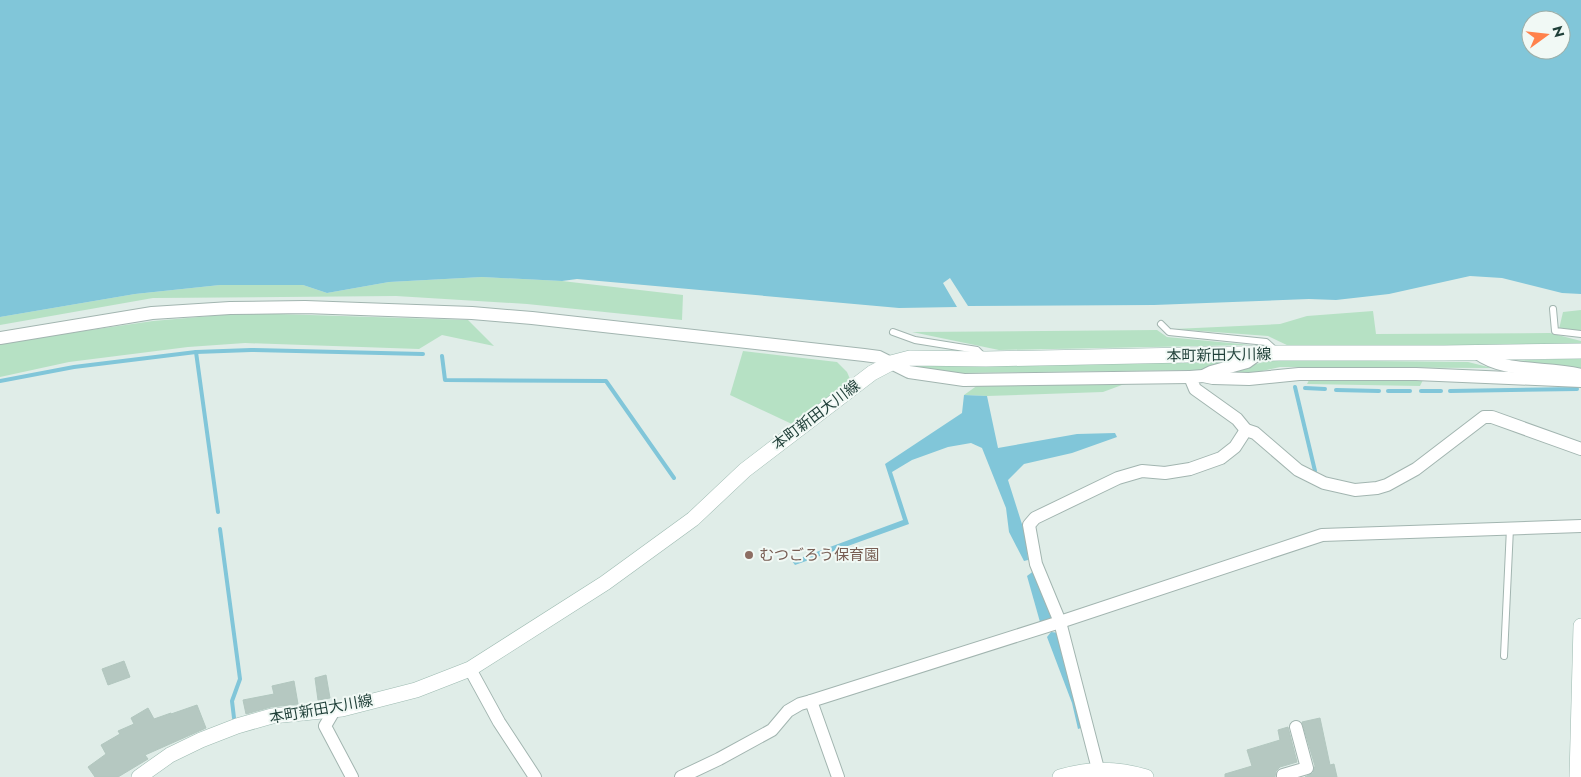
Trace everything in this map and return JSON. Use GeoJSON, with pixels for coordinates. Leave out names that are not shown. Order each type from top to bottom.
{"type":"FeatureCollection","features":[{"type":"Feature","properties":{"kind":"main road","name":"本町新田大川線"},"geometry":{"type":"LineString","coordinates":[[139,777],[170,755],[237,726],[272,716],[334,709],[416,690],[470,669],[605,583],[693,519],[745,470],[872,373],[891,363],[910,358],[986,359],[1279,353],[1581,351]]}},
{"type":"Feature","properties":{"kind":"main road"},"geometry":{"type":"LineString","coordinates":[[1577,777],[1581,626]]}},
{"type":"Feature","properties":{"kind":"main road"},"geometry":{"type":"LineString","coordinates":[[1064,776],[1098,769],[1120,770],[1146,777]]}},
{"type":"Feature","properties":{"kind":"street"},"geometry":{"type":"LineString","coordinates":[[0,338],[152,314],[230,308],[305,306],[472,313],[532,318],[864,355],[878,357],[909,372],[964,380],[1203,376],[1249,379],[1299,374],[1416,374],[1581,381]]}},
{"type":"Feature","properties":{"kind":"street"},"geometry":{"type":"LineString","coordinates":[[1477,353],[1486,360],[1500,366],[1565,371],[1581,375]]}},
{"type":"Feature","properties":{"kind":"street"},"geometry":{"type":"LineString","coordinates":[[1203,376],[1247,362],[1258,354]]}},
{"type":"Feature","properties":{"kind":"street"},"geometry":{"type":"LineString","coordinates":[[1190,377],[1195,389],[1237,419],[1246,430],[1255,433],[1298,470],[1324,482],[1355,490],[1387,485],[1416,469],[1484,417],[1492,417],[1581,449]]}},
{"type":"Feature","properties":{"kind":"street"},"geometry":{"type":"LineString","coordinates":[[1098,769],[1060,622],[1036,564],[1029,525],[1035,518],[1118,478],[1142,471],[1165,473],[1190,469],[1221,458],[1235,447],[1246,430]]}},
{"type":"Feature","properties":{"kind":"street"},"geometry":{"type":"LineString","coordinates":[[681,777],[772,730],[788,711],[800,704],[1060,622],[1322,536],[1581,526]]}},
{"type":"Feature","properties":{"kind":"street"},"geometry":{"type":"LineString","coordinates":[[470,669],[500,722],[535,777]]}},
{"type":"Feature","properties":{"kind":"street"},"geometry":{"type":"LineString","coordinates":[[811,701],[838,777]]}},
{"type":"Feature","properties":{"kind":"street"},"geometry":{"type":"LineString","coordinates":[[334,709],[325,726],[352,777]]}},
{"type":"Feature","properties":{"kind":"street"},"geometry":{"type":"LineString","coordinates":[[1283,777],[1283,775],[1307,768],[1296,727]]}},
{"type":"Feature","properties":{"kind":"lane"},"geometry":{"type":"LineString","coordinates":[[1553,309],[1555,331],[1581,334]]}},
{"type":"Feature","properties":{"kind":"lane"},"geometry":{"type":"LineString","coordinates":[[1161,324],[1169,332],[1266,342],[1279,353]]}},
{"type":"Feature","properties":{"kind":"lane"},"geometry":{"type":"LineString","coordinates":[[893,332],[915,340],[977,350],[986,359]]}},
{"type":"Feature","properties":{"kind":"lane"},"geometry":{"type":"LineString","coordinates":[[1504,656],[1510,528]]}},
{"type":"Feature","properties":{"kind":"green space"},"geometry":{"type":"Polygon","coordinates":[[[482,277],[562,281],[683,295],[682,320],[527,304],[396,296],[153,298],[0,325],[0,317],[135,294],[220,285],[303,285],[327,293],[389,282],[482,277]]]}},
{"type":"Feature","properties":{"kind":"green space"},"geometry":{"type":"Polygon","coordinates":[[[1581,310],[1581,332],[1559,329],[1563,312],[1581,310]]]}},
{"type":"Feature","properties":{"kind":"green space"},"geometry":{"type":"Polygon","coordinates":[[[1373,311],[1376,334],[1550,333],[1581,341],[1581,345],[1291,347],[1268,336],[1174,329],[1280,324],[1307,316],[1373,311]]]}},
{"type":"Feature","properties":{"kind":"green space"},"geometry":{"type":"Polygon","coordinates":[[[245,313],[468,320],[494,346],[442,335],[419,349],[245,343],[188,347],[69,362],[0,377],[0,343],[153,321],[245,313]]]}},
{"type":"Feature","properties":{"kind":"green space"},"geometry":{"type":"Polygon","coordinates":[[[1157,330],[1167,337],[1251,345],[999,350],[912,332],[1157,330]]]}},
{"type":"Feature","properties":{"kind":"green space"},"geometry":{"type":"Polygon","coordinates":[[[743,351],[837,362],[847,372],[850,379],[794,425],[730,395],[743,351]]]}},
{"type":"Feature","properties":{"kind":"green space"},"geometry":{"type":"Polygon","coordinates":[[[1581,358],[1581,368],[1508,361],[1581,358]]]}},
{"type":"Feature","properties":{"kind":"green space"},"geometry":{"type":"Polygon","coordinates":[[[1238,360],[1203,370],[960,373],[911,366],[1238,360]]]}},
{"type":"Feature","properties":{"kind":"green space"},"geometry":{"type":"Polygon","coordinates":[[[1272,360],[1468,362],[1492,368],[1280,367],[1249,374],[1220,373],[1272,360]]]}},
{"type":"Feature","properties":{"kind":"green space"},"geometry":{"type":"Polygon","coordinates":[[[1310,378],[1423,380],[1420,386],[1307,384],[1310,378]]]}},
{"type":"Feature","properties":{"kind":"green space"},"geometry":{"type":"Polygon","coordinates":[[[1130,382],[1103,392],[964,395],[978,385],[1130,382]]]}},
{"type":"Feature","properties":{"kind":"water"},"geometry":{"type":"Polygon","coordinates":[[[0,0],[1581,0],[1581,294],[1562,293],[1502,278],[1470,276],[1389,294],[1336,300],[1309,299],[1154,305],[968,306],[950,278],[943,283],[957,307],[899,308],[577,279],[562,281],[482,277],[389,282],[327,293],[303,285],[220,285],[135,294],[0,317],[0,0]]]}},
{"type":"Feature","properties":{"kind":"water"},"geometry":{"type":"Polygon","coordinates":[[[964,395],[987,396],[998,448],[1077,434],[1115,433],[1117,437],[1072,453],[1024,464],[1008,480],[1027,540],[1028,560],[1024,561],[1009,532],[1006,508],[982,448],[971,443],[948,447],[912,460],[892,472],[909,524],[795,565],[792,561],[903,520],[885,464],[962,413],[964,395]]]}},
{"type":"Feature","properties":{"kind":"water"},"geometry":{"type":"Polygon","coordinates":[[[1035,570],[1054,619],[1040,622],[1027,576],[1035,570]]]}},
{"type":"Feature","properties":{"kind":"water"},"geometry":{"type":"Polygon","coordinates":[[[1051,632],[1060,633],[1087,726],[1078,729],[1072,703],[1047,637],[1051,632]]]}},
{"type":"Feature","properties":{"kind":"building"},"geometry":{"type":"Polygon","coordinates":[[[124,661],[130,677],[108,685],[102,669],[124,661]]]}},
{"type":"Feature","properties":{"kind":"building"},"geometry":{"type":"Polygon","coordinates":[[[326,675],[330,698],[318,700],[315,678],[326,675]]]}},
{"type":"Feature","properties":{"kind":"building"},"geometry":{"type":"Polygon","coordinates":[[[294,681],[298,704],[271,707],[246,714],[243,700],[274,694],[272,686],[294,681]]]}},
{"type":"Feature","properties":{"kind":"building"},"geometry":{"type":"Polygon","coordinates":[[[197,705],[206,728],[145,755],[148,759],[118,777],[95,777],[88,767],[106,754],[101,745],[120,734],[118,731],[134,724],[131,718],[148,708],[154,719],[197,705]]]}},
{"type":"Feature","properties":{"kind":"building"},"geometry":{"type":"Polygon","coordinates":[[[1320,718],[1330,765],[1334,764],[1337,777],[1305,777],[1313,773],[1315,766],[1302,722],[1320,718]]]}},
{"type":"Feature","properties":{"kind":"building"},"geometry":{"type":"Polygon","coordinates":[[[1288,727],[1297,762],[1280,767],[1276,771],[1275,777],[1225,777],[1225,774],[1252,766],[1247,750],[1280,740],[1278,730],[1288,727]]]}},
{"type":"Feature","properties":{"kind":"waterway"},"geometry":{"type":"LineString","coordinates":[[0,381],[74,367],[196,352],[251,350],[423,354]]}},
{"type":"Feature","properties":{"kind":"waterway"},"geometry":{"type":"LineString","coordinates":[[196,352],[218,512]]}},
{"type":"Feature","properties":{"kind":"waterway"},"geometry":{"type":"LineString","coordinates":[[442,356],[445,380],[606,381],[674,478]]}},
{"type":"Feature","properties":{"kind":"waterway"},"geometry":{"type":"LineString","coordinates":[[1295,387],[1315,471]]}},
{"type":"Feature","properties":{"kind":"waterway"},"geometry":{"type":"LineString","coordinates":[[1305,388],[1325,389]]}},
{"type":"Feature","properties":{"kind":"waterway"},"geometry":{"type":"LineString","coordinates":[[1450,391],[1577,389]]}},
{"type":"Feature","properties":{"kind":"waterway"},"geometry":{"type":"LineString","coordinates":[[1336,390],[1379,391]]}},
{"type":"Feature","properties":{"kind":"waterway"},"geometry":{"type":"LineString","coordinates":[[1388,391],[1410,391]]}},
{"type":"Feature","properties":{"kind":"waterway"},"geometry":{"type":"LineString","coordinates":[[1421,391],[1441,391]]}},
{"type":"Feature","properties":{"kind":"waterway"},"geometry":{"type":"LineString","coordinates":[[220,529],[240,679],[232,701],[234,718]]}},
{"type":"Feature","properties":{"kind":"place","name":"むつごろう保育園"},"geometry":{"type":"Point","coordinates":[749,555]}}]}
